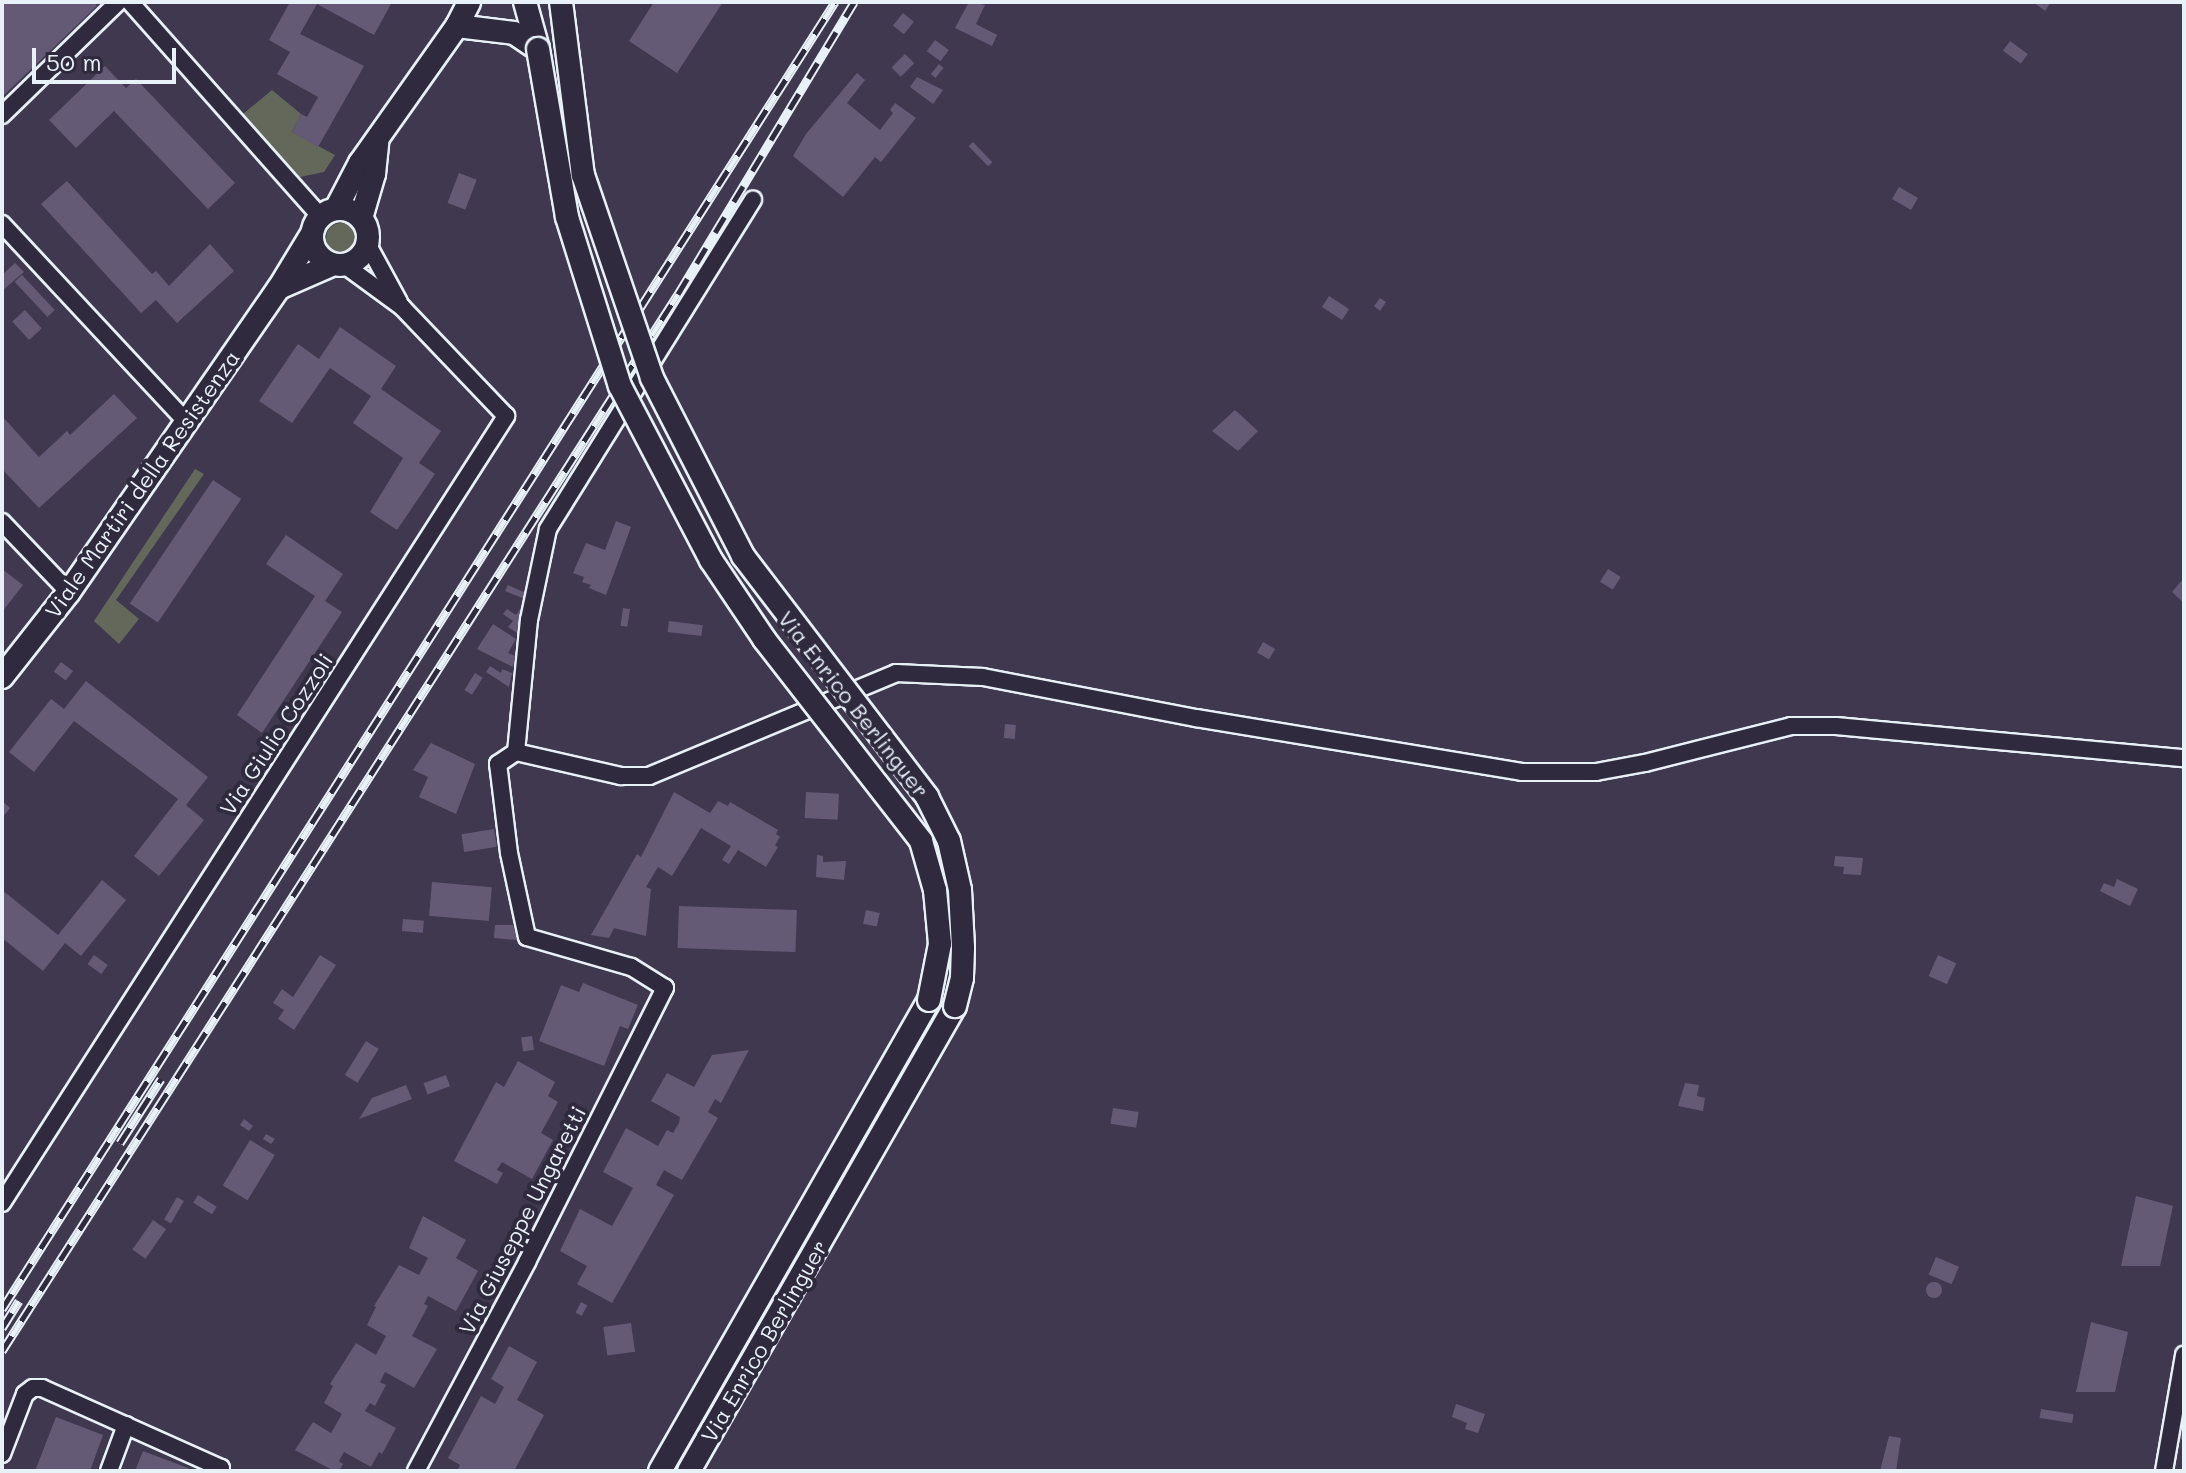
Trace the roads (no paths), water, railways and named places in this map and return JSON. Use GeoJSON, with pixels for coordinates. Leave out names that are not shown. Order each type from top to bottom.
{"type":"FeatureCollection","features":[{"type":"Feature","properties":{"kind":"main road","name":"Viale Martiri della Resistenza"},"geometry":{"type":"LineString","coordinates":[[2,677],[69,592],[279,288],[360,163],[457,26],[469,2]]}},
{"type":"Feature","properties":{"kind":"main road","name":"Via Enrico Berlinguer"},"geometry":{"type":"LineString","coordinates":[[525,2],[538,49],[567,217],[620,386],[711,560],[764,639],[921,841],[935,890],[940,944],[929,1000],[660,1471]]}},
{"type":"Feature","properties":{"kind":"main road","name":"Via Enrico Berlinguer"},"geometry":{"type":"LineString","coordinates":[[561,2],[583,175],[652,378],[743,556],[927,797],[949,841],[960,890],[962,978],[955,1006],[689,1471]]}},
{"type":"Feature","properties":{"kind":"main road"},"geometry":{"type":"LineString","coordinates":[[457,26],[514,33],[538,49]]}},
{"type":"Feature","properties":{"kind":"main road"},"geometry":{"type":"LineString","coordinates":[[279,288],[359,259],[368,245],[362,215],[374,174],[377,143]]}},
{"type":"Feature","properties":{"kind":"main road"},"geometry":{"type":"LineString","coordinates":[[337,266],[317,253],[322,220],[362,215]]}},
{"type":"Feature","properties":{"kind":"street"},"geometry":{"type":"LineString","coordinates":[[2,115],[118,2]]}},
{"type":"Feature","properties":{"kind":"street"},"geometry":{"type":"LineString","coordinates":[[130,2],[322,220]]}},
{"type":"Feature","properties":{"kind":"street"},"geometry":{"type":"LineString","coordinates":[[753,200],[548,529],[529,620],[516,752],[621,776],[649,776],[896,673],[983,677],[1196,718],[1537,773],[1568,775],[1645,763],[1791,726],[1836,726],[2184,758]]}},
{"type":"Feature","properties":{"kind":"street"},"geometry":{"type":"LineString","coordinates":[[2,224],[185,420]]}},
{"type":"Feature","properties":{"kind":"street","name":"Via Giulio Cozzoli"},"geometry":{"type":"LineString","coordinates":[[368,245],[402,307]]}},
{"type":"Feature","properties":{"kind":"street","name":"Via Giulio Cozzoli"},"geometry":{"type":"LineString","coordinates":[[2,1203],[506,416],[402,307],[337,266]]}},
{"type":"Feature","properties":{"kind":"street"},"geometry":{"type":"LineString","coordinates":[[2,522],[69,592]]}},
{"type":"Feature","properties":{"kind":"street","name":"Via Giuseppe Ungaretti"},"geometry":{"type":"LineString","coordinates":[[416,1471],[527,1262],[665,988],[631,967],[527,937],[509,853],[498,764],[516,752]]}},
{"type":"Feature","properties":{"kind":"street"},"geometry":{"type":"LineString","coordinates":[[2164,1471],[2184,1355]]}},
{"type":"Feature","properties":{"kind":"street"},"geometry":{"type":"LineString","coordinates":[[2,1454],[25,1394],[33,1388],[42,1388],[221,1468],[219,1471]]}},
{"type":"Feature","properties":{"kind":"street"},"geometry":{"type":"LineString","coordinates":[[109,1471],[126,1425]]}},
{"type":"Feature","properties":{"kind":"railway"},"geometry":{"type":"LineString","coordinates":[[2,1309],[835,2]]}},
{"type":"Feature","properties":{"kind":"railway"},"geometry":{"type":"LineString","coordinates":[[2,1351],[678,294],[854,2]]}},
{"type":"Feature","properties":{"kind":"railway"},"geometry":{"type":"LineString","coordinates":[[120,1143],[161,1079]]}},
{"type":"Feature","properties":{"kind":"railway"},"geometry":{"type":"LineString","coordinates":[[2,1328],[19,1301]]}}]}
